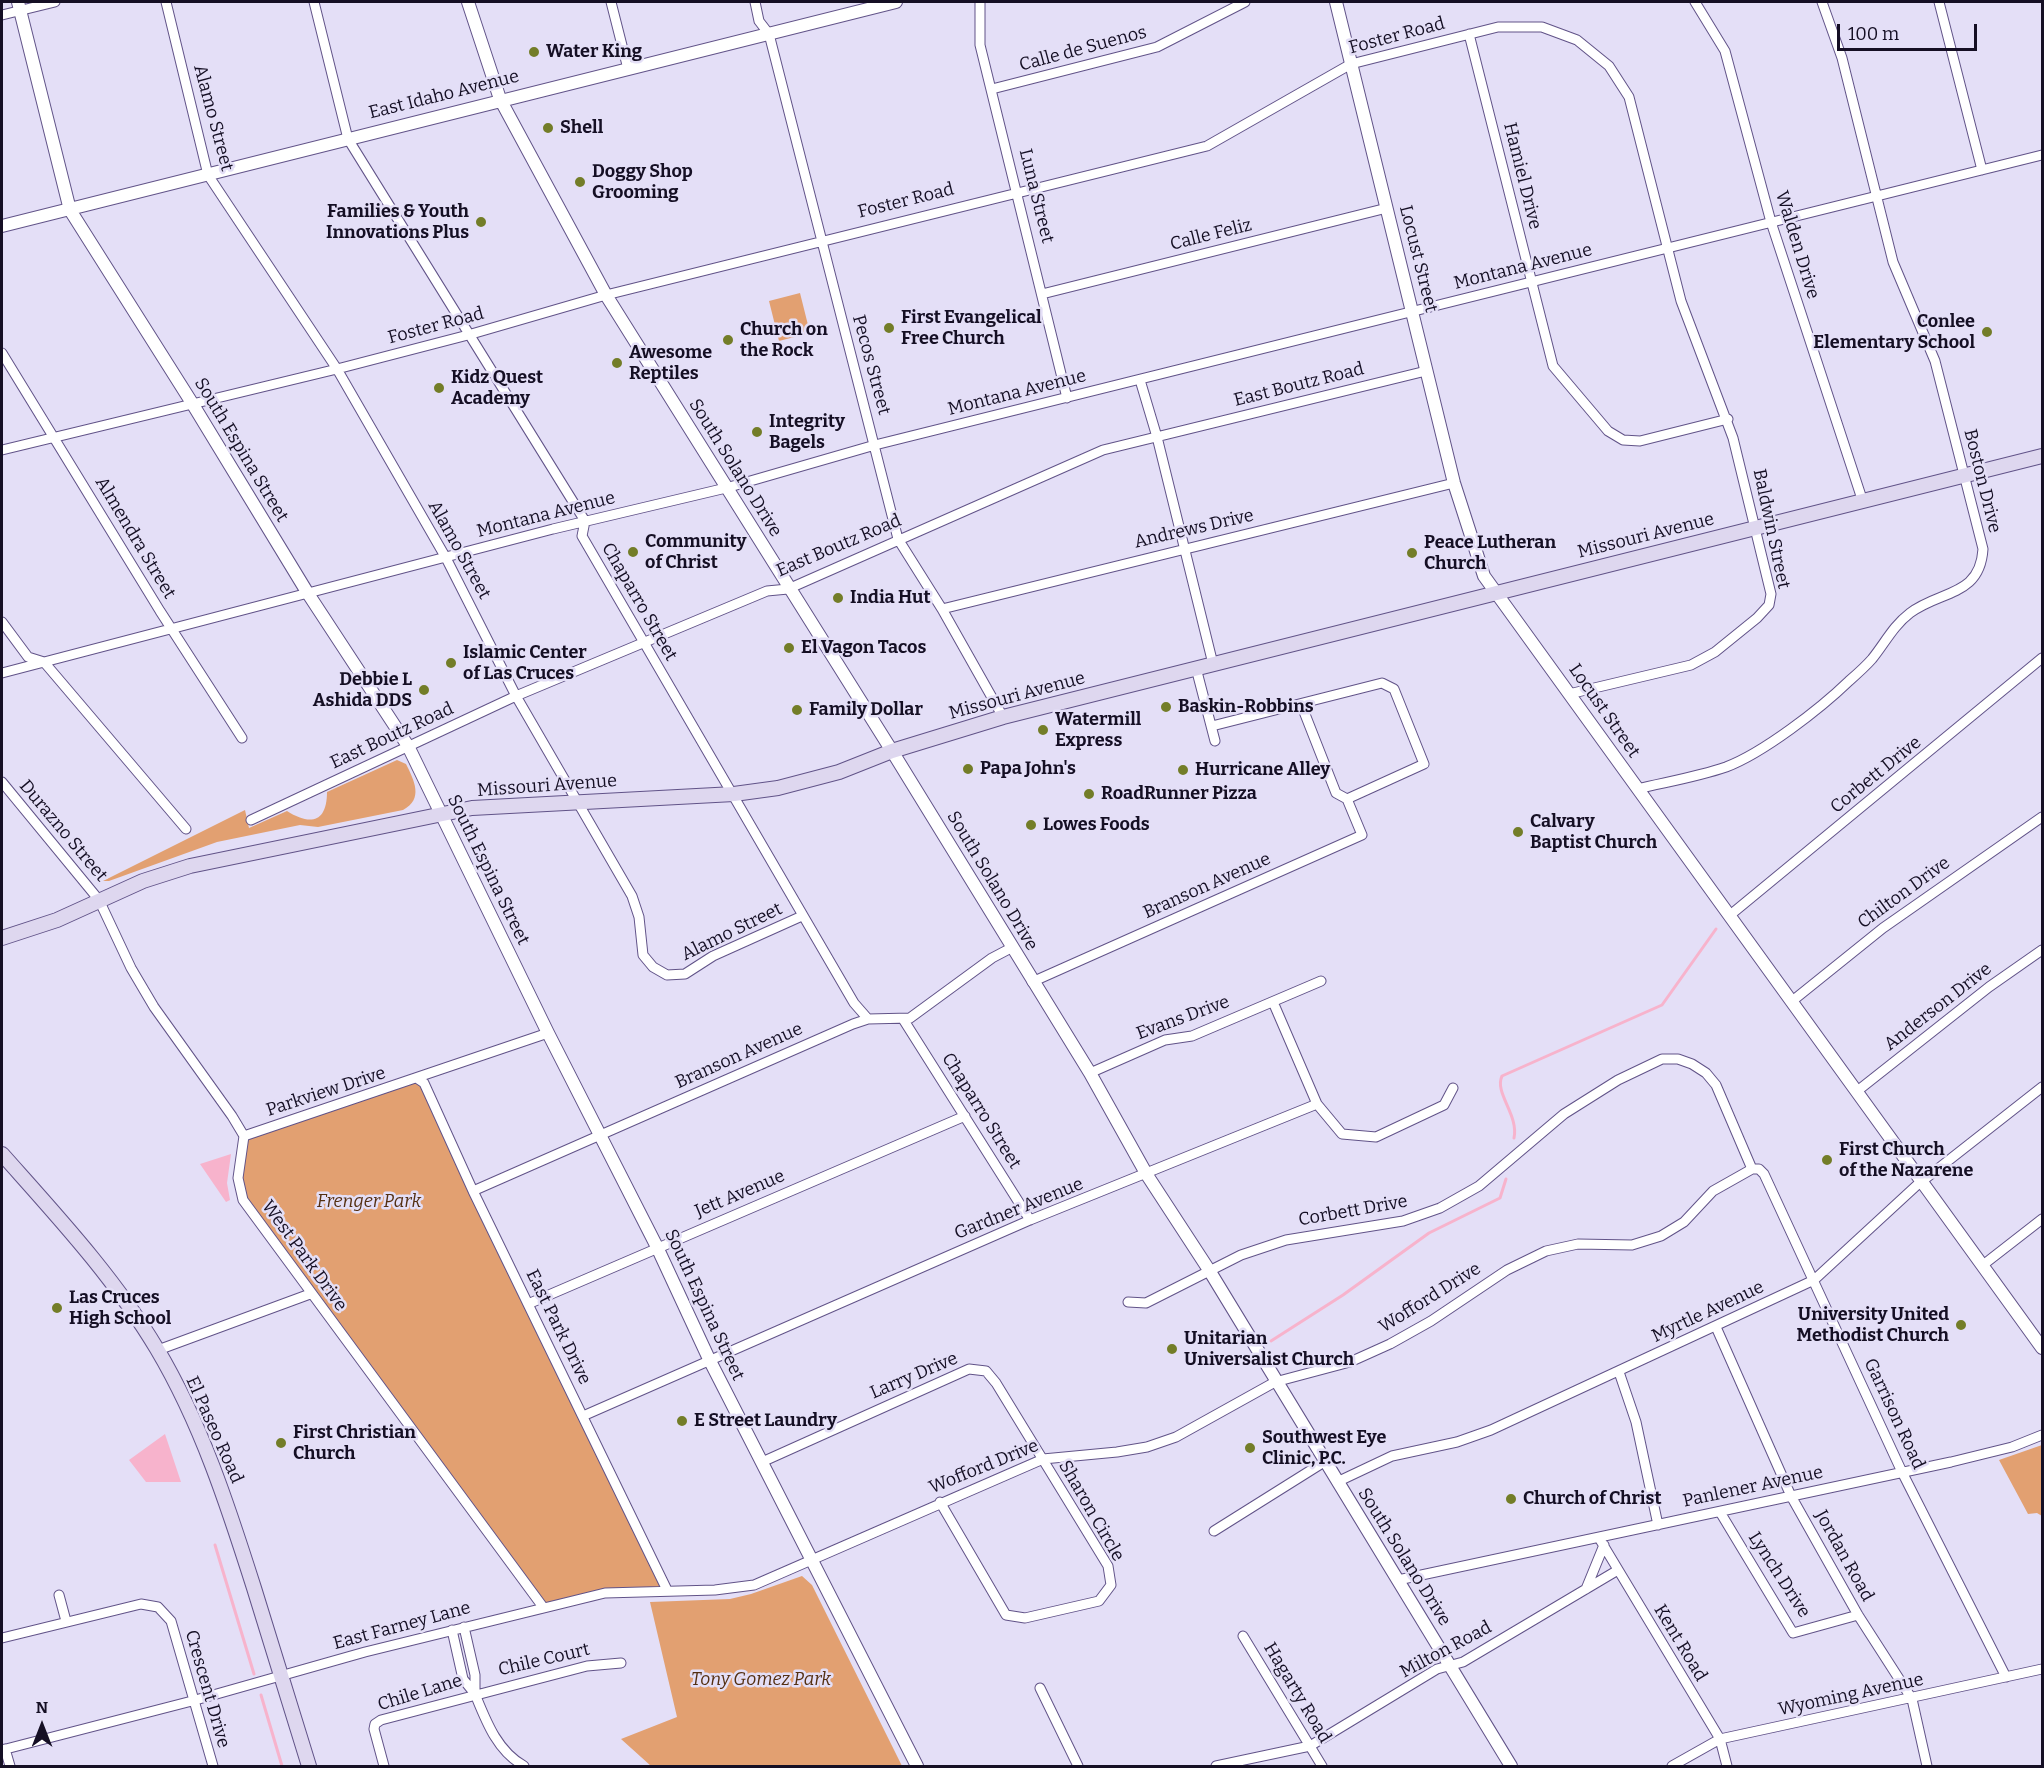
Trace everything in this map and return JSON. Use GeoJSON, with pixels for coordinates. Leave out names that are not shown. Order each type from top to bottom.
{"type":"FeatureCollection","features":[{"type":"Feature","properties":{"kind":"main road","name":"Missouri Avenue"},"geometry":{"type":"LineString","coordinates":[[2,938],[57,920],[143,881],[190,866],[440,814],[508,804],[734,794],[813,779],[892,751],[1004,717],[2043,456]]}},
{"type":"Feature","properties":{"kind":"main road","name":"El Paseo Road"},"geometry":{"type":"LineString","coordinates":[[2,1154],[104,1271],[158,1350],[216,1473],[309,1767]]}},
{"type":"Feature","properties":{"kind":"street"},"geometry":{"type":"LineString","coordinates":[[2,15],[19,6],[55,2]]}},
{"type":"Feature","properties":{"kind":"street","name":"Alamo Street"},"geometry":{"type":"LineString","coordinates":[[166,2],[208,175],[337,369],[446,558],[516,696],[632,896],[639,917],[643,955],[660,972],[677,976],[685,974],[713,956],[802,916]]}},
{"type":"Feature","properties":{"kind":"street","name":"Chaparro Street"},"geometry":{"type":"LineString","coordinates":[[315,2],[348,139],[585,521],[582,536],[643,644],[734,794],[854,1003],[868,1019]]}},
{"type":"Feature","properties":{"kind":"street","name":"South Solano Drive"},"geometry":{"type":"LineString","coordinates":[[468,2],[500,99],[606,295],[788,589],[892,751],[1011,948],[1090,1073],[1147,1174],[1209,1270],[1511,1767]]}},
{"type":"Feature","properties":{"kind":"street"},"geometry":{"type":"LineString","coordinates":[[611,2],[627,69]]}},
{"type":"Feature","properties":{"kind":"street","name":"Pecos Street"},"geometry":{"type":"LineString","coordinates":[[754,2],[759,21],[769,34],[898,539],[942,609],[1004,717]]}},
{"type":"Feature","properties":{"kind":"street","name":"East Idaho Avenue"},"geometry":{"type":"LineString","coordinates":[[2,226],[500,99],[769,34],[871,5],[896,2]]}},
{"type":"Feature","properties":{"kind":"street","name":"Luna Street"},"geometry":{"type":"LineString","coordinates":[[980,2],[980,45],[1018,191],[1066,398]]}},
{"type":"Feature","properties":{"kind":"street","name":"Calle de Suenos"},"geometry":{"type":"LineString","coordinates":[[992,89],[1157,47],[1245,2]]}},
{"type":"Feature","properties":{"kind":"street","name":"Locust Street"},"geometry":{"type":"LineString","coordinates":[[1335,2],[1454,483],[1484,576],[1494,593],[2043,1348]]}},
{"type":"Feature","properties":{"kind":"street","name":"Walden Drive"},"geometry":{"type":"LineString","coordinates":[[1695,2],[1725,51],[1771,222],[1863,502]]}},
{"type":"Feature","properties":{"kind":"street","name":"Boston Drive"},"geometry":{"type":"LineString","coordinates":[[1637,789],[1726,766],[1755,753],[1846,684],[1872,658],[1893,629],[1909,614],[1926,603],[1957,592],[1974,578],[1980,567],[1983,549],[1935,361],[1893,262],[1846,70],[1822,2]]}},
{"type":"Feature","properties":{"kind":"street"},"geometry":{"type":"LineString","coordinates":[[1939,2],[1982,170]]}},
{"type":"Feature","properties":{"kind":"street","name":"South Espina Street"},"geometry":{"type":"LineString","coordinates":[[19,6],[70,210],[192,403],[307,592],[408,746],[548,1033],[657,1247],[709,1359],[812,1557],[917,1767]]}},
{"type":"Feature","properties":{"kind":"street","name":"Foster Road"},"geometry":{"type":"LineString","coordinates":[[2,450],[337,369],[468,335],[606,295],[1018,191],[1207,146],[1351,64],[1506,26],[1542,27],[1577,40],[1604,60],[1623,84],[1631,104],[1667,248]]}},
{"type":"Feature","properties":{"kind":"street","name":"Hamiel Drive"},"geometry":{"type":"LineString","coordinates":[[1469,34],[1552,363],[1613,435],[1623,440],[1640,441],[1728,419]]}},
{"type":"Feature","properties":{"kind":"street","name":"Montana Avenue"},"geometry":{"type":"LineString","coordinates":[[2,673],[307,592],[585,521],[726,488],[875,445],[2043,155]]}},
{"type":"Feature","properties":{"kind":"street","name":"Calle Feliz"},"geometry":{"type":"LineString","coordinates":[[1042,294],[1387,208]]}},
{"type":"Feature","properties":{"kind":"street","name":"Baldwin Street"},"geometry":{"type":"LineString","coordinates":[[1569,694],[1690,665],[1715,652],[1757,618],[1769,605],[1771,594],[1728,419],[1681,301],[1667,248]]}},
{"type":"Feature","properties":{"kind":"street","name":"Almendra Street"},"geometry":{"type":"LineString","coordinates":[[2,353],[171,628],[242,738]]}},
{"type":"Feature","properties":{"kind":"street","name":"East Boutz Road"},"geometry":{"type":"LineString","coordinates":[[251,820],[516,696],[767,591],[788,589],[1103,450],[1426,371]]}},
{"type":"Feature","properties":{"kind":"street"},"geometry":{"type":"LineString","coordinates":[[1140,380],[1157,437],[1213,663]]}},
{"type":"Feature","properties":{"kind":"street","name":"Andrews Drive"},"geometry":{"type":"LineString","coordinates":[[942,609],[1454,483]]}},
{"type":"Feature","properties":{"kind":"street"},"geometry":{"type":"LineString","coordinates":[[2,622],[28,657],[44,662],[186,829]]}},
{"type":"Feature","properties":{"kind":"street","name":"Corbett Drive"},"geometry":{"type":"LineString","coordinates":[[1729,916],[2043,658]]}},
{"type":"Feature","properties":{"kind":"street"},"geometry":{"type":"LineString","coordinates":[[1196,668],[1215,741]]}},
{"type":"Feature","properties":{"kind":"street"},"geometry":{"type":"LineString","coordinates":[[1212,726],[1382,683],[1394,689],[1424,764],[1347,799],[1336,793],[1301,704]]}},
{"type":"Feature","properties":{"kind":"street","name":"Durazno Street"},"geometry":{"type":"LineString","coordinates":[[2,782],[99,900]]}},
{"type":"Feature","properties":{"kind":"street","name":"Branson Avenue"},"geometry":{"type":"LineString","coordinates":[[1032,982],[1362,835],[1347,799]]}},
{"type":"Feature","properties":{"kind":"street","name":"Chilton Drive"},"geometry":{"type":"LineString","coordinates":[[1791,1002],[1892,921],[2043,817]]}},
{"type":"Feature","properties":{"kind":"street"},"geometry":{"type":"LineString","coordinates":[[99,900],[131,968],[154,1006],[232,1116],[243,1136]]}},
{"type":"Feature","properties":{"kind":"street","name":"Branson Avenue"},"geometry":{"type":"LineString","coordinates":[[473,1191],[868,1019],[903,1019],[917,1014],[992,958],[1011,948]]}},
{"type":"Feature","properties":{"kind":"street","name":"Anderson Drive"},"geometry":{"type":"LineString","coordinates":[[1856,1092],[1989,987],[2043,950]]}},
{"type":"Feature","properties":{"kind":"street","name":"Evans Drive"},"geometry":{"type":"LineString","coordinates":[[1090,1073],[1165,1040],[1192,1036],[1321,981]]}},
{"type":"Feature","properties":{"kind":"street"},"geometry":{"type":"LineString","coordinates":[[1273,1002],[1317,1104],[1342,1134],[1376,1137],[1444,1105],[1453,1088]]}},
{"type":"Feature","properties":{"kind":"street","name":"Chaparro Street"},"geometry":{"type":"LineString","coordinates":[[903,1019],[1030,1220]]}},
{"type":"Feature","properties":{"kind":"street","name":"Parkview Drive"},"geometry":{"type":"LineString","coordinates":[[243,1136],[418,1079],[548,1033]]}},
{"type":"Feature","properties":{"kind":"street","name":"Corbett Drive"},"geometry":{"type":"LineString","coordinates":[[1128,1302],[1146,1303],[1241,1255],[1286,1240],[1402,1221],[1440,1208],[1479,1186],[1564,1114],[1618,1080],[1662,1059],[1678,1059],[1692,1064],[1716,1085],[1752,1169]]}},
{"type":"Feature","properties":{"kind":"street","name":"East Park Drive"},"geometry":{"type":"LineString","coordinates":[[418,1079],[424,1083],[473,1191],[667,1590]]}},
{"type":"Feature","properties":{"kind":"street","name":"Myrtle Avenue"},"geometry":{"type":"LineString","coordinates":[[1337,1482],[1392,1456],[1457,1442],[1491,1430],[1814,1280],[1922,1182],[2043,1087]]}},
{"type":"Feature","properties":{"kind":"street","name":"Gardner Avenue"},"geometry":{"type":"LineString","coordinates":[[583,1416],[1030,1220],[1317,1104]]}},
{"type":"Feature","properties":{"kind":"street","name":"Jett Avenue"},"geometry":{"type":"LineString","coordinates":[[528,1304],[965,1116]]}},
{"type":"Feature","properties":{"kind":"street","name":"West Park Drive"},"geometry":{"type":"LineString","coordinates":[[243,1136],[238,1178],[243,1200],[309,1294],[543,1607]]}},
{"type":"Feature","properties":{"kind":"street","name":"Garrison Road"},"geometry":{"type":"LineString","coordinates":[[1752,1169],[1759,1169],[1764,1174],[1902,1472],[2006,1677]]}},
{"type":"Feature","properties":{"kind":"street","name":"Wofford Drive"},"geometry":{"type":"LineString","coordinates":[[812,1557],[1042,1459],[1117,1452],[1176,1437],[1275,1382],[1350,1362],[1390,1344],[1431,1321],[1507,1270],[1546,1251],[1578,1244],[1632,1245],[1661,1236],[1684,1222],[1713,1191],[1752,1169]]}},
{"type":"Feature","properties":{"kind":"street"},"geometry":{"type":"LineString","coordinates":[[1983,1265],[2043,1219]]}},
{"type":"Feature","properties":{"kind":"street"},"geometry":{"type":"LineString","coordinates":[[158,1350],[309,1294]]}},
{"type":"Feature","properties":{"kind":"street","name":"Jordan Road"},"geometry":{"type":"LineString","coordinates":[[1716,1327],[1791,1496],[1858,1615],[1912,1699],[1927,1767]]}},
{"type":"Feature","properties":{"kind":"street","name":"Larry Drive"},"geometry":{"type":"LineString","coordinates":[[762,1462],[969,1369],[986,1371],[996,1383],[1042,1459]]}},
{"type":"Feature","properties":{"kind":"street"},"geometry":{"type":"LineString","coordinates":[[1619,1372],[1636,1422],[1659,1525]]}},
{"type":"Feature","properties":{"kind":"street","name":"Panlener Avenue"},"geometry":{"type":"LineString","coordinates":[[1398,1580],[1601,1542],[1659,1525],[2002,1450],[2043,1435]]}},
{"type":"Feature","properties":{"kind":"street","name":"Sharon Circle"},"geometry":{"type":"LineString","coordinates":[[940,1502],[1006,1615],[1025,1618],[1100,1601],[1111,1585],[1108,1566],[1042,1459]]}},
{"type":"Feature","properties":{"kind":"street"},"geometry":{"type":"LineString","coordinates":[[1214,1531],[1324,1462]]}},
{"type":"Feature","properties":{"kind":"street","name":"Lynch Drive"},"geometry":{"type":"LineString","coordinates":[[1720,1512],[1793,1633],[1858,1615]]}},
{"type":"Feature","properties":{"kind":"street"},"geometry":{"type":"LineString","coordinates":[[1586,1588],[1601,1542]]}},
{"type":"Feature","properties":{"kind":"street","name":"Kent Road"},"geometry":{"type":"LineString","coordinates":[[1601,1542],[1720,1739],[1727,1767]]}},
{"type":"Feature","properties":{"kind":"street","name":"East Farney Lane"},"geometry":{"type":"LineString","coordinates":[[3,1750],[543,1607],[605,1593],[715,1590],[754,1585],[812,1557]]}},
{"type":"Feature","properties":{"kind":"street","name":"Milton Road"},"geometry":{"type":"LineString","coordinates":[[1216,1767],[1310,1746],[1437,1669],[1463,1662],[1618,1570]]}},
{"type":"Feature","properties":{"kind":"street"},"geometry":{"type":"LineString","coordinates":[[59,1595],[66,1621]]}},
{"type":"Feature","properties":{"kind":"street","name":"Crescent Drive"},"geometry":{"type":"LineString","coordinates":[[2,1638],[141,1604],[158,1606],[171,1621],[192,1701],[213,1767]]}},
{"type":"Feature","properties":{"kind":"street"},"geometry":{"type":"LineString","coordinates":[[464,1627],[475,1675],[475,1694]]}},
{"type":"Feature","properties":{"kind":"street"},"geometry":{"type":"LineString","coordinates":[[452,1630],[463,1679],[475,1694],[497,1741],[524,1767]]}},
{"type":"Feature","properties":{"kind":"street","name":"Hagarty Road"},"geometry":{"type":"LineString","coordinates":[[1243,1636],[1322,1767]]}},
{"type":"Feature","properties":{"kind":"street","name":"Chile Court"},"geometry":{"type":"LineString","coordinates":[[475,1694],[587,1666],[621,1663]]}},
{"type":"Feature","properties":{"kind":"street","name":"Wyoming Avenue"},"geometry":{"type":"LineString","coordinates":[[1672,1767],[1720,1739],[2043,1669]]}},
{"type":"Feature","properties":{"kind":"street"},"geometry":{"type":"LineString","coordinates":[[1040,1688],[1078,1767]]}},
{"type":"Feature","properties":{"kind":"street","name":"Chile Lane"},"geometry":{"type":"LineString","coordinates":[[384,1767],[375,1724],[381,1720],[475,1694]]}},
{"type":"Feature","properties":{"kind":"street"},"geometry":{"type":"LineString","coordinates":[[3,1750],[10,1767]]}},
{"type":"Feature","properties":{"kind":"green space"},"geometry":{"type":"Polygon","coordinates":[[[800,293],[810,333],[779,341],[769,301],[800,293]]]}},
{"type":"Feature","properties":{"kind":"green space"},"geometry":{"type":"Polygon","coordinates":[[[397,760],[406,764],[415,789],[413,800],[403,810],[318,827],[300,825],[217,842],[109,881],[103,881],[245,810],[249,828],[287,811],[309,820],[315,819],[324,810],[327,792],[397,760]]]}},
{"type":"Feature","properties":{"kind":"green space","name":"Frenger Park"},"geometry":{"type":"Polygon","coordinates":[[[418,1079],[667,1590],[605,1593],[543,1607],[239,1189],[244,1136],[418,1079]]]}},
{"type":"Feature","properties":{"kind":"green space"},"geometry":{"type":"Polygon","coordinates":[[[2042,1445],[2042,1516],[2037,1513],[2028,1514],[1999,1460],[2042,1445]]]}},
{"type":"Feature","properties":{"kind":"green space","name":"Tony Gomez Park"},"geometry":{"type":"Polygon","coordinates":[[[802,1576],[812,1585],[902,1766],[651,1766],[621,1739],[677,1717],[650,1602],[730,1599],[802,1576]]]}},
{"type":"Feature","properties":{"kind":"shaded area"},"geometry":{"type":"Polygon","coordinates":[[[231,1154],[227,1183],[230,1200],[226,1202],[200,1164],[231,1154]]]}},
{"type":"Feature","properties":{"kind":"shaded area"},"geometry":{"type":"Polygon","coordinates":[[[165,1434],[181,1482],[146,1482],[129,1460],[165,1434]]]}},
{"type":"Feature","properties":{"kind":"waterway"},"geometry":{"type":"LineString","coordinates":[[1514,1138],[1513,1121],[1501,1090],[1502,1076],[1662,1005],[1716,929]]}},
{"type":"Feature","properties":{"kind":"waterway"},"geometry":{"type":"LineString","coordinates":[[1271,1341],[1343,1295],[1429,1233],[1500,1198],[1506,1179]]}},
{"type":"Feature","properties":{"kind":"waterway"},"geometry":{"type":"LineString","coordinates":[[215,1545],[254,1674]]}},
{"type":"Feature","properties":{"kind":"waterway"},"geometry":{"type":"LineString","coordinates":[[261,1695],[282,1766]]}},
{"type":"Feature","properties":{"kind":"place","name":"Water King"},"geometry":{"type":"Point","coordinates":[534,52]}},
{"type":"Feature","properties":{"kind":"place","name":"Shell"},"geometry":{"type":"Point","coordinates":[548,128]}},
{"type":"Feature","properties":{"kind":"place","name":"Doggy Shop Grooming"},"geometry":{"type":"Point","coordinates":[580,182]}},
{"type":"Feature","properties":{"kind":"place","name":"Families & Youth Innovations Plus"},"geometry":{"type":"Point","coordinates":[481,222]}},
{"type":"Feature","properties":{"kind":"place","name":"First Evangelical Free Church"},"geometry":{"type":"Point","coordinates":[889,328]}},
{"type":"Feature","properties":{"kind":"place","name":"Conlee Elementary School"},"geometry":{"type":"Point","coordinates":[1987,332]}},
{"type":"Feature","properties":{"kind":"place","name":"Church on the Rock"},"geometry":{"type":"Point","coordinates":[728,340]}},
{"type":"Feature","properties":{"kind":"place","name":"Awesome Reptiles"},"geometry":{"type":"Point","coordinates":[617,363]}},
{"type":"Feature","properties":{"kind":"place","name":"Kidz Quest Academy"},"geometry":{"type":"Point","coordinates":[439,388]}},
{"type":"Feature","properties":{"kind":"place","name":"Integrity Bagels"},"geometry":{"type":"Point","coordinates":[757,432]}},
{"type":"Feature","properties":{"kind":"place","name":"Community of Christ"},"geometry":{"type":"Point","coordinates":[633,552]}},
{"type":"Feature","properties":{"kind":"place","name":"Peace Lutheran Church"},"geometry":{"type":"Point","coordinates":[1412,553]}},
{"type":"Feature","properties":{"kind":"place","name":"India Hut"},"geometry":{"type":"Point","coordinates":[838,598]}},
{"type":"Feature","properties":{"kind":"place","name":"El Vagon Tacos"},"geometry":{"type":"Point","coordinates":[789,648]}},
{"type":"Feature","properties":{"kind":"place","name":"Islamic Center of Las Cruces"},"geometry":{"type":"Point","coordinates":[451,663]}},
{"type":"Feature","properties":{"kind":"place","name":"Debbie L Ashida DDS"},"geometry":{"type":"Point","coordinates":[424,690]}},
{"type":"Feature","properties":{"kind":"place","name":"Baskin-Robbins"},"geometry":{"type":"Point","coordinates":[1166,707]}},
{"type":"Feature","properties":{"kind":"place","name":"Family Dollar"},"geometry":{"type":"Point","coordinates":[797,710]}},
{"type":"Feature","properties":{"kind":"place","name":"Watermill Express"},"geometry":{"type":"Point","coordinates":[1043,730]}},
{"type":"Feature","properties":{"kind":"place","name":"Papa John's"},"geometry":{"type":"Point","coordinates":[968,769]}},
{"type":"Feature","properties":{"kind":"place","name":"Hurricane Alley"},"geometry":{"type":"Point","coordinates":[1183,770]}},
{"type":"Feature","properties":{"kind":"place","name":"RoadRunner Pizza"},"geometry":{"type":"Point","coordinates":[1089,794]}},
{"type":"Feature","properties":{"kind":"place","name":"Lowes Foods"},"geometry":{"type":"Point","coordinates":[1031,825]}},
{"type":"Feature","properties":{"kind":"place","name":"Calvary Baptist Church"},"geometry":{"type":"Point","coordinates":[1518,832]}},
{"type":"Feature","properties":{"kind":"place","name":"First Church of the Nazarene"},"geometry":{"type":"Point","coordinates":[1827,1160]}},
{"type":"Feature","properties":{"kind":"place","name":"Las Cruces High School"},"geometry":{"type":"Point","coordinates":[57,1308]}},
{"type":"Feature","properties":{"kind":"place","name":"University United Methodist Church"},"geometry":{"type":"Point","coordinates":[1961,1325]}},
{"type":"Feature","properties":{"kind":"place","name":"Unitarian Universalist Church"},"geometry":{"type":"Point","coordinates":[1172,1349]}},
{"type":"Feature","properties":{"kind":"place","name":"E Street Laundry"},"geometry":{"type":"Point","coordinates":[682,1421]}},
{"type":"Feature","properties":{"kind":"place","name":"First Christian Church"},"geometry":{"type":"Point","coordinates":[281,1443]}},
{"type":"Feature","properties":{"kind":"place","name":"Southwest Eye Clinic, P.C."},"geometry":{"type":"Point","coordinates":[1250,1448]}},
{"type":"Feature","properties":{"kind":"place","name":"Church of Christ"},"geometry":{"type":"Point","coordinates":[1511,1499]}}]}
